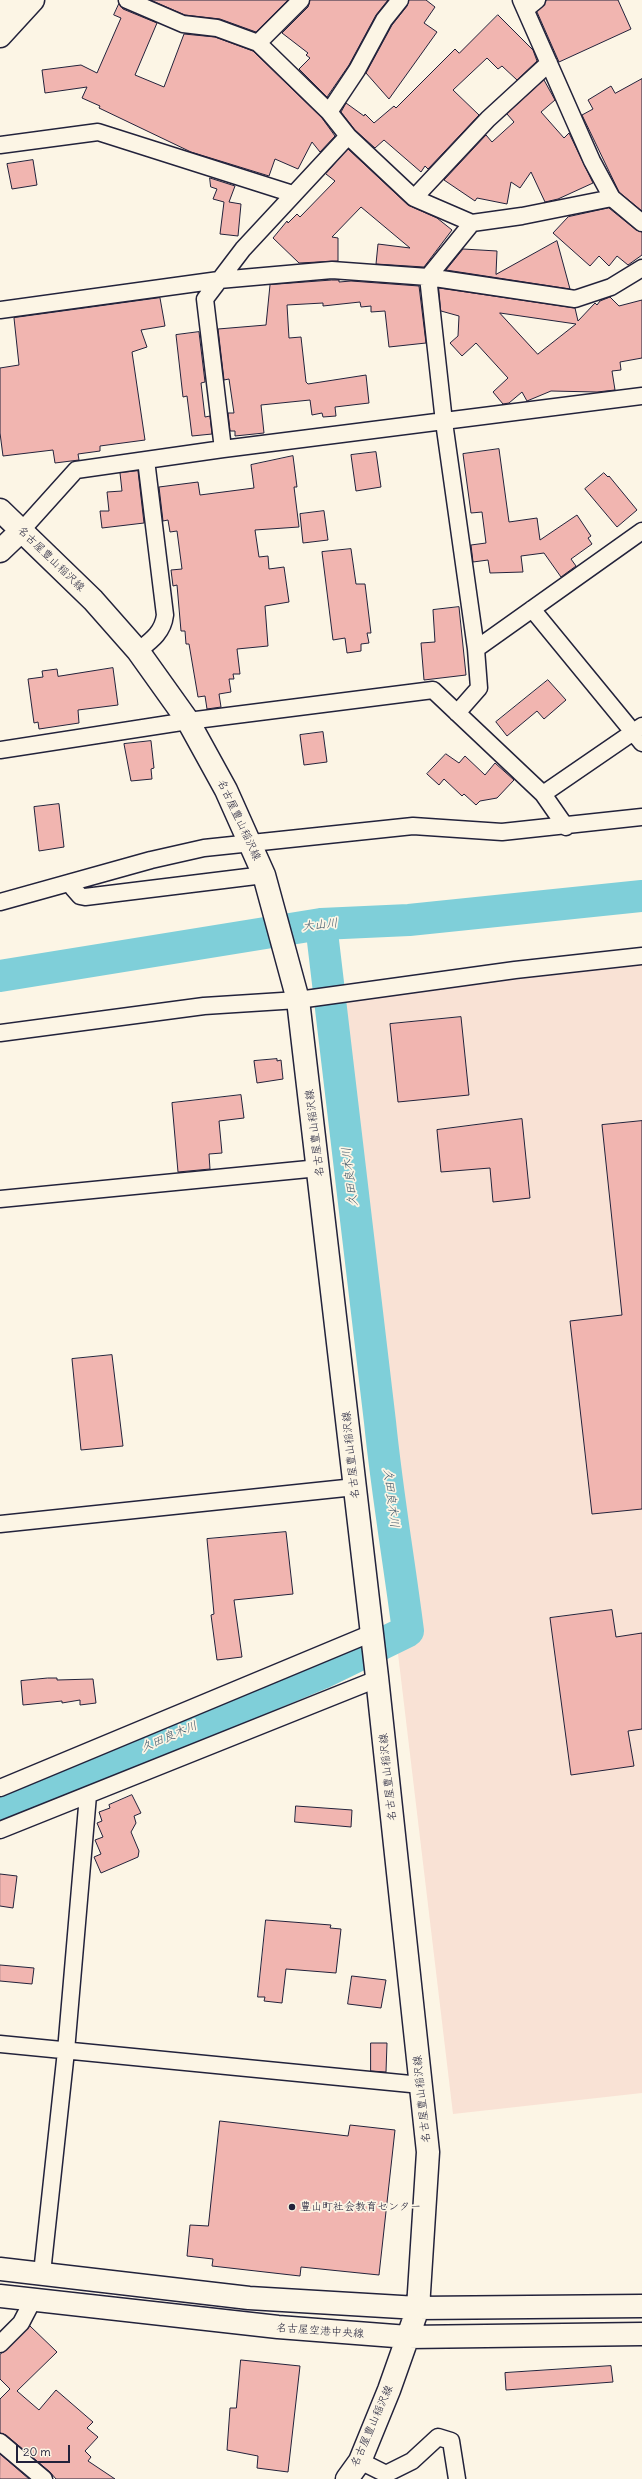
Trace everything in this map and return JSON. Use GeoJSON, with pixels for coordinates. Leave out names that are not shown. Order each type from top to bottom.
{"type":"FeatureCollection","features":[{"type":"Feature","properties":{"kind":"main road"},"geometry":{"type":"LineString","coordinates":[[0,12],[10,0]]}},
{"type":"Feature","properties":{"kind":"main road"},"geometry":{"type":"LineString","coordinates":[[0,36],[34,0]]}},
{"type":"Feature","properties":{"kind":"main road","name":"名古屋豊山稲沢線"},"geometry":{"type":"LineString","coordinates":[[0,510],[93,600],[138,650],[188,721],[226,790],[250,843],[265,878],[293,976],[309,998],[319,1168],[377,1678],[428,2152],[418,2308],[360,2461],[347,2479]]}},
{"type":"Feature","properties":{"kind":"main road"},"geometry":{"type":"LineString","coordinates":[[0,551],[22,530]]}},
{"type":"Feature","properties":{"kind":"main road"},"geometry":{"type":"LineString","coordinates":[[0,2269],[249,2298],[418,2308],[642,2306]]}},
{"type":"Feature","properties":{"kind":"main road","name":"名古屋空港中央線"},"geometry":{"type":"LineString","coordinates":[[0,2296],[278,2328],[408,2337],[642,2334]]}},
{"type":"Feature","properties":{"kind":"street"},"geometry":{"type":"LineString","coordinates":[[127,0],[183,24],[217,28],[258,43],[329,112],[348,136],[414,198],[472,223],[522,216],[612,198]]}},
{"type":"Feature","properties":{"kind":"street"},"geometry":{"type":"LineString","coordinates":[[258,43],[301,0]]}},
{"type":"Feature","properties":{"kind":"street"},"geometry":{"type":"LineString","coordinates":[[329,112],[357,70],[384,20],[400,0]]}},
{"type":"Feature","properties":{"kind":"street"},"geometry":{"type":"LineString","coordinates":[[528,3],[549,63],[592,161],[612,198],[642,223]]}},
{"type":"Feature","properties":{"kind":"street"},"geometry":{"type":"LineString","coordinates":[[414,198],[488,119],[549,63]]}},
{"type":"Feature","properties":{"kind":"street"},"geometry":{"type":"LineString","coordinates":[[0,145],[98,132],[293,194]]}},
{"type":"Feature","properties":{"kind":"street"},"geometry":{"type":"LineString","coordinates":[[223,449],[205,299],[242,249],[348,136]]}},
{"type":"Feature","properties":{"kind":"street"},"geometry":{"type":"LineString","coordinates":[[457,713],[479,688],[476,650],[444,422],[428,277],[472,223]]}},
{"type":"Feature","properties":{"kind":"street"},"geometry":{"type":"LineString","coordinates":[[0,310],[219,280],[332,270],[428,277],[575,299],[611,287],[642,269]]}},
{"type":"Feature","properties":{"kind":"street"},"geometry":{"type":"LineString","coordinates":[[22,530],[76,470],[223,449],[642,396]]}},
{"type":"Feature","properties":{"kind":"street"},"geometry":{"type":"LineString","coordinates":[[138,650],[155,638],[164,623],[165,615],[146,460]]}},
{"type":"Feature","properties":{"kind":"street"},"geometry":{"type":"LineString","coordinates":[[476,650],[642,531]]}},
{"type":"Feature","properties":{"kind":"street"},"geometry":{"type":"LineString","coordinates":[[532,609],[639,733],[543,794]]}},
{"type":"Feature","properties":{"kind":"street"},"geometry":{"type":"LineString","coordinates":[[0,750],[188,721],[433,690],[543,794],[566,826]]}},
{"type":"Feature","properties":{"kind":"street"},"geometry":{"type":"LineString","coordinates":[[0,902],[189,852],[250,843],[413,826],[502,832],[642,817]]}},
{"type":"Feature","properties":{"kind":"street"},"geometry":{"type":"LineString","coordinates":[[74,882],[73,888],[76,893],[85,897],[265,878]]}},
{"type":"Feature","properties":{"kind":"street"},"geometry":{"type":"LineString","coordinates":[[0,1033],[204,1006],[345,994],[515,970],[642,956]]}},
{"type":"Feature","properties":{"kind":"street"},"geometry":{"type":"LineString","coordinates":[[0,1199],[319,1168]]}},
{"type":"Feature","properties":{"kind":"street"},"geometry":{"type":"LineString","coordinates":[[0,1524],[355,1487]]}},
{"type":"Feature","properties":{"kind":"street"},"geometry":{"type":"LineString","coordinates":[[0,1788],[372,1634]]}},
{"type":"Feature","properties":{"kind":"street"},"geometry":{"type":"LineString","coordinates":[[0,1830],[377,1678]]}},
{"type":"Feature","properties":{"kind":"street"},"geometry":{"type":"LineString","coordinates":[[42,2273],[66,2051],[88,1795]]}},
{"type":"Feature","properties":{"kind":"street"},"geometry":{"type":"LineString","coordinates":[[0,2044],[421,2085]]}},
{"type":"Feature","properties":{"kind":"street"},"geometry":{"type":"LineString","coordinates":[[0,2344],[21,2323],[33,2300]]}},
{"type":"Feature","properties":{"kind":"street"},"geometry":{"type":"LineString","coordinates":[[360,2461],[386,2474],[412,2461],[438,2437],[451,2441],[457,2479]]}},
{"type":"Feature","properties":{"kind":"street"},"geometry":{"type":"LineString","coordinates":[[0,2442],[40,2478]]}},
{"type":"Feature","properties":{"kind":"shaded area"},"geometry":{"type":"Polygon","coordinates":[[[642,962],[642,2093],[453,2114],[320,1001],[642,962]]]}},
{"type":"Feature","properties":{"kind":"building"},"geometry":{"type":"Polygon","coordinates":[[[151,0],[288,0],[256,32],[220,19],[185,15],[151,0]]]}},
{"type":"Feature","properties":{"kind":"building"},"geometry":{"type":"Polygon","coordinates":[[[310,0],[388,0],[376,15],[349,65],[327,97],[299,69],[310,58],[306,55],[308,53],[282,33],[308,7],[310,0]]]}},
{"type":"Feature","properties":{"kind":"building"},"geometry":{"type":"Polygon","coordinates":[[[409,0],[426,0],[435,7],[424,23],[437,32],[389,99],[366,73],[392,25],[407,6],[409,0]]]}},
{"type":"Feature","properties":{"kind":"building"},"geometry":{"type":"Polygon","coordinates":[[[547,0],[618,0],[631,29],[559,62],[537,12],[547,0]]]}},
{"type":"Feature","properties":{"kind":"building"},"geometry":{"type":"Polygon","coordinates":[[[119,4],[123,9],[157,23],[135,75],[164,87],[184,34],[215,37],[253,51],[322,118],[335,136],[320,152],[312,142],[298,169],[275,159],[269,176],[191,152],[99,108],[100,106],[82,98],[87,87],[45,93],[42,70],[81,65],[97,73],[121,18],[114,15],[119,4]]]}},
{"type":"Feature","properties":{"kind":"building"},"geometry":{"type":"Polygon","coordinates":[[[498,15],[533,50],[537,61],[517,80],[502,66],[498,69],[487,58],[453,90],[479,115],[428,169],[425,166],[421,172],[384,140],[375,148],[355,130],[341,112],[346,103],[364,116],[365,114],[374,123],[394,106],[396,108],[455,49],[459,53],[498,15]]]}},
{"type":"Feature","properties":{"kind":"building"},"geometry":{"type":"Polygon","coordinates":[[[642,79],[642,211],[619,192],[582,115],[593,109],[588,100],[611,86],[615,93],[642,79]]]}},
{"type":"Feature","properties":{"kind":"building"},"geometry":{"type":"Polygon","coordinates":[[[544,80],[555,100],[541,112],[564,138],[569,133],[593,183],[558,199],[545,202],[531,172],[520,188],[511,182],[507,204],[477,198],[475,201],[444,180],[486,135],[492,142],[514,122],[507,114],[544,80]]]}},
{"type":"Feature","properties":{"kind":"building"},"geometry":{"type":"Polygon","coordinates":[[[348,149],[408,205],[437,218],[452,230],[424,267],[376,264],[378,244],[410,248],[361,207],[332,237],[338,238],[338,261],[299,263],[273,238],[287,221],[288,223],[297,214],[300,217],[335,181],[326,174],[348,149]]]}},
{"type":"Feature","properties":{"kind":"building"},"geometry":{"type":"Polygon","coordinates":[[[33,160],[37,185],[12,189],[7,164],[33,160]]]}},
{"type":"Feature","properties":{"kind":"building"},"geometry":{"type":"Polygon","coordinates":[[[210,178],[235,186],[229,202],[241,204],[238,236],[220,234],[224,202],[213,199],[217,189],[211,187],[210,178]]]}},
{"type":"Feature","properties":{"kind":"building"},"geometry":{"type":"Polygon","coordinates":[[[609,208],[636,230],[642,232],[642,255],[628,265],[617,256],[609,266],[599,256],[590,266],[553,233],[568,217],[609,208]]]}},
{"type":"Feature","properties":{"kind":"building"},"geometry":{"type":"Polygon","coordinates":[[[557,241],[570,289],[446,270],[463,249],[497,251],[496,274],[557,241]]]}},
{"type":"Feature","properties":{"kind":"building"},"geometry":{"type":"Polygon","coordinates":[[[339,280],[339,282],[351,281],[419,286],[426,343],[389,347],[385,311],[371,312],[371,306],[361,307],[360,302],[323,306],[323,303],[287,305],[289,338],[301,337],[306,382],[308,384],[366,375],[369,403],[335,407],[336,416],[323,417],[322,413],[312,415],[310,400],[261,405],[264,433],[235,436],[235,431],[230,431],[228,413],[234,413],[229,379],[224,380],[218,329],[266,325],[270,285],[339,280]]]}},
{"type":"Feature","properties":{"kind":"building"},"geometry":{"type":"Polygon","coordinates":[[[439,288],[575,308],[578,321],[595,303],[597,305],[600,301],[610,297],[619,306],[642,300],[642,358],[620,362],[621,370],[612,371],[615,390],[597,392],[551,391],[527,401],[522,392],[509,403],[503,404],[493,392],[508,378],[476,343],[462,356],[450,343],[458,336],[459,316],[441,311],[439,288]],[[500,313],[538,354],[576,324],[500,313]]]}},
{"type":"Feature","properties":{"kind":"building"},"geometry":{"type":"Polygon","coordinates":[[[160,298],[165,326],[141,330],[147,347],[132,352],[145,440],[100,446],[100,451],[78,454],[79,460],[55,463],[53,450],[3,456],[0,433],[0,368],[19,365],[14,318],[160,298]]]}},
{"type":"Feature","properties":{"kind":"building"},"geometry":{"type":"Polygon","coordinates":[[[199,332],[205,382],[201,383],[205,417],[210,416],[212,434],[192,436],[187,396],[183,397],[176,335],[199,332]]]}},
{"type":"Feature","properties":{"kind":"building"},"geometry":{"type":"Polygon","coordinates":[[[499,449],[509,522],[537,518],[540,540],[577,515],[591,536],[588,538],[592,544],[571,559],[576,566],[561,577],[544,553],[521,556],[523,572],[490,573],[488,560],[473,562],[471,545],[486,543],[482,512],[471,513],[463,454],[499,449]]]}},
{"type":"Feature","properties":{"kind":"building"},"geometry":{"type":"Polygon","coordinates":[[[376,452],[381,487],[356,491],[351,455],[376,452]]]}},
{"type":"Feature","properties":{"kind":"building"},"geometry":{"type":"Polygon","coordinates":[[[293,456],[297,487],[294,487],[299,527],[255,530],[259,557],[268,556],[269,569],[284,567],[289,602],[265,606],[268,646],[237,649],[240,674],[233,674],[234,679],[229,679],[231,692],[219,694],[221,707],[207,709],[205,696],[198,697],[189,644],[186,644],[185,631],[181,631],[177,585],[173,586],[171,570],[182,569],[177,531],[170,532],[168,520],[163,521],[159,487],[198,482],[200,495],[254,488],[251,465],[293,456]]]}},
{"type":"Feature","properties":{"kind":"building"},"geometry":{"type":"Polygon","coordinates":[[[138,471],[144,523],[102,528],[100,511],[109,511],[107,492],[122,491],[120,473],[138,471]]]}},
{"type":"Feature","properties":{"kind":"building"},"geometry":{"type":"Polygon","coordinates":[[[604,473],[608,477],[609,476],[637,510],[617,527],[585,489],[604,473]]]}},
{"type":"Feature","properties":{"kind":"building"},"geometry":{"type":"Polygon","coordinates":[[[324,511],[328,540],[303,543],[300,514],[324,511]]]}},
{"type":"Feature","properties":{"kind":"building"},"geometry":{"type":"Polygon","coordinates":[[[351,549],[356,584],[365,584],[371,633],[367,633],[369,643],[361,644],[361,651],[347,653],[345,638],[333,640],[322,552],[351,549]]]}},
{"type":"Feature","properties":{"kind":"building"},"geometry":{"type":"Polygon","coordinates":[[[459,607],[466,675],[424,680],[421,643],[435,642],[433,610],[459,607]]]}},
{"type":"Feature","properties":{"kind":"building"},"geometry":{"type":"Polygon","coordinates":[[[113,668],[118,705],[78,710],[79,723],[39,729],[38,722],[34,723],[28,679],[43,677],[42,671],[57,669],[58,676],[113,668]]]}},
{"type":"Feature","properties":{"kind":"building"},"geometry":{"type":"Polygon","coordinates":[[[548,680],[566,700],[544,719],[537,711],[507,736],[496,722],[548,680]]]}},
{"type":"Feature","properties":{"kind":"building"},"geometry":{"type":"Polygon","coordinates":[[[323,732],[327,762],[304,765],[300,735],[323,732]]]}},
{"type":"Feature","properties":{"kind":"building"},"geometry":{"type":"Polygon","coordinates":[[[151,741],[154,768],[151,769],[152,779],[131,781],[124,744],[151,741]]]}},
{"type":"Feature","properties":{"kind":"building"},"geometry":{"type":"Polygon","coordinates":[[[446,754],[459,763],[465,756],[485,775],[495,763],[514,780],[497,798],[480,801],[476,805],[464,794],[462,796],[444,779],[439,785],[427,774],[446,754]]]}},
{"type":"Feature","properties":{"kind":"building"},"geometry":{"type":"Polygon","coordinates":[[[59,804],[64,847],[39,851],[34,807],[59,804]]]}},
{"type":"Feature","properties":{"kind":"building"},"geometry":{"type":"Polygon","coordinates":[[[461,1017],[469,1095],[398,1102],[390,1024],[461,1017]]]}},
{"type":"Feature","properties":{"kind":"building"},"geometry":{"type":"Polygon","coordinates":[[[277,1059],[277,1061],[281,1060],[283,1079],[257,1083],[254,1061],[277,1059]]]}},
{"type":"Feature","properties":{"kind":"building"},"geometry":{"type":"Polygon","coordinates":[[[241,1095],[244,1118],[219,1121],[222,1153],[209,1154],[210,1169],[178,1172],[172,1103],[241,1095]]]}},
{"type":"Feature","properties":{"kind":"building"},"geometry":{"type":"Polygon","coordinates":[[[522,1119],[530,1198],[493,1202],[490,1168],[441,1172],[437,1130],[522,1119]]]}},
{"type":"Feature","properties":{"kind":"building"},"geometry":{"type":"Polygon","coordinates":[[[642,1121],[642,1509],[592,1514],[570,1321],[622,1315],[602,1125],[642,1121]]]}},
{"type":"Feature","properties":{"kind":"building"},"geometry":{"type":"Polygon","coordinates":[[[112,1355],[123,1446],[81,1450],[72,1359],[112,1355]]]}},
{"type":"Feature","properties":{"kind":"building"},"geometry":{"type":"Polygon","coordinates":[[[286,1532],[293,1594],[234,1600],[242,1657],[217,1660],[211,1615],[214,1614],[207,1539],[286,1532]]]}},
{"type":"Feature","properties":{"kind":"building"},"geometry":{"type":"Polygon","coordinates":[[[612,1610],[616,1637],[642,1633],[642,1729],[628,1731],[634,1766],[571,1775],[550,1618],[612,1610]]]}},
{"type":"Feature","properties":{"kind":"building"},"geometry":{"type":"Polygon","coordinates":[[[57,1678],[57,1680],[93,1679],[96,1703],[80,1705],[80,1700],[62,1703],[62,1701],[23,1705],[21,1681],[57,1678]]]}},
{"type":"Feature","properties":{"kind":"building"},"geometry":{"type":"Polygon","coordinates":[[[132,1795],[141,1813],[134,1816],[136,1823],[131,1832],[139,1851],[138,1857],[101,1873],[94,1857],[101,1854],[95,1840],[103,1837],[97,1823],[102,1821],[99,1812],[110,1808],[109,1805],[132,1795]]]}},
{"type":"Feature","properties":{"kind":"building"},"geometry":{"type":"Polygon","coordinates":[[[296,1806],[352,1810],[351,1827],[295,1822],[296,1806]]]}},
{"type":"Feature","properties":{"kind":"building"},"geometry":{"type":"Polygon","coordinates":[[[0,1874],[17,1876],[13,1908],[0,1906],[0,1874]]]}},
{"type":"Feature","properties":{"kind":"building"},"geometry":{"type":"Polygon","coordinates":[[[266,1920],[331,1925],[330,1928],[341,1929],[336,1973],[286,1969],[282,2003],[264,2001],[265,1997],[258,1997],[266,1920]]]}},
{"type":"Feature","properties":{"kind":"building"},"geometry":{"type":"Polygon","coordinates":[[[0,1965],[34,1968],[32,1984],[0,1981],[0,1965]]]}},
{"type":"Feature","properties":{"kind":"building"},"geometry":{"type":"Polygon","coordinates":[[[352,1976],[386,1980],[381,2008],[348,2004],[352,1976]]]}},
{"type":"Feature","properties":{"kind":"building"},"geometry":{"type":"Polygon","coordinates":[[[371,2043],[387,2043],[386,2072],[371,2071],[371,2043]]]}},
{"type":"Feature","properties":{"kind":"building"},"geometry":{"type":"Polygon","coordinates":[[[220,2121],[348,2136],[350,2125],[395,2130],[379,2275],[301,2267],[300,2276],[212,2266],[213,2259],[187,2256],[190,2225],[208,2226],[220,2121]]]}},
{"type":"Feature","properties":{"kind":"building"},"geometry":{"type":"Polygon","coordinates":[[[30,2326],[57,2352],[17,2391],[39,2410],[56,2390],[93,2422],[87,2428],[98,2437],[85,2451],[91,2457],[88,2461],[115,2479],[56,2479],[50,2472],[6,2435],[0,2433],[0,2399],[10,2389],[0,2379],[0,2355],[30,2326]]]}},
{"type":"Feature","properties":{"kind":"building"},"geometry":{"type":"Polygon","coordinates":[[[241,2360],[300,2366],[288,2472],[257,2468],[258,2456],[227,2450],[230,2408],[236,2408],[241,2360]]]}},
{"type":"Feature","properties":{"kind":"building"},"geometry":{"type":"Polygon","coordinates":[[[611,2366],[613,2382],[506,2390],[505,2373],[611,2366]]]}},
{"type":"Feature","properties":{"kind":"building"},"geometry":{"type":"Polygon","coordinates":[[[0,2454],[29,2479],[0,2479],[0,2454]]]}},
{"type":"Feature","properties":{"kind":"waterway","name":"大山川"},"geometry":{"type":"LineString","coordinates":[[0,976],[321,924],[409,920],[642,896]]}},
{"type":"Feature","properties":{"kind":"waterway","name":"久田良木川"},"geometry":{"type":"LineString","coordinates":[[0,1808],[322,1673],[408,1631],[383,1448],[321,924]]}},
{"type":"Feature","properties":{"kind":"place","name":"豊山町社会教育センター"},"geometry":{"type":"Point","coordinates":[292,2207]}}]}
